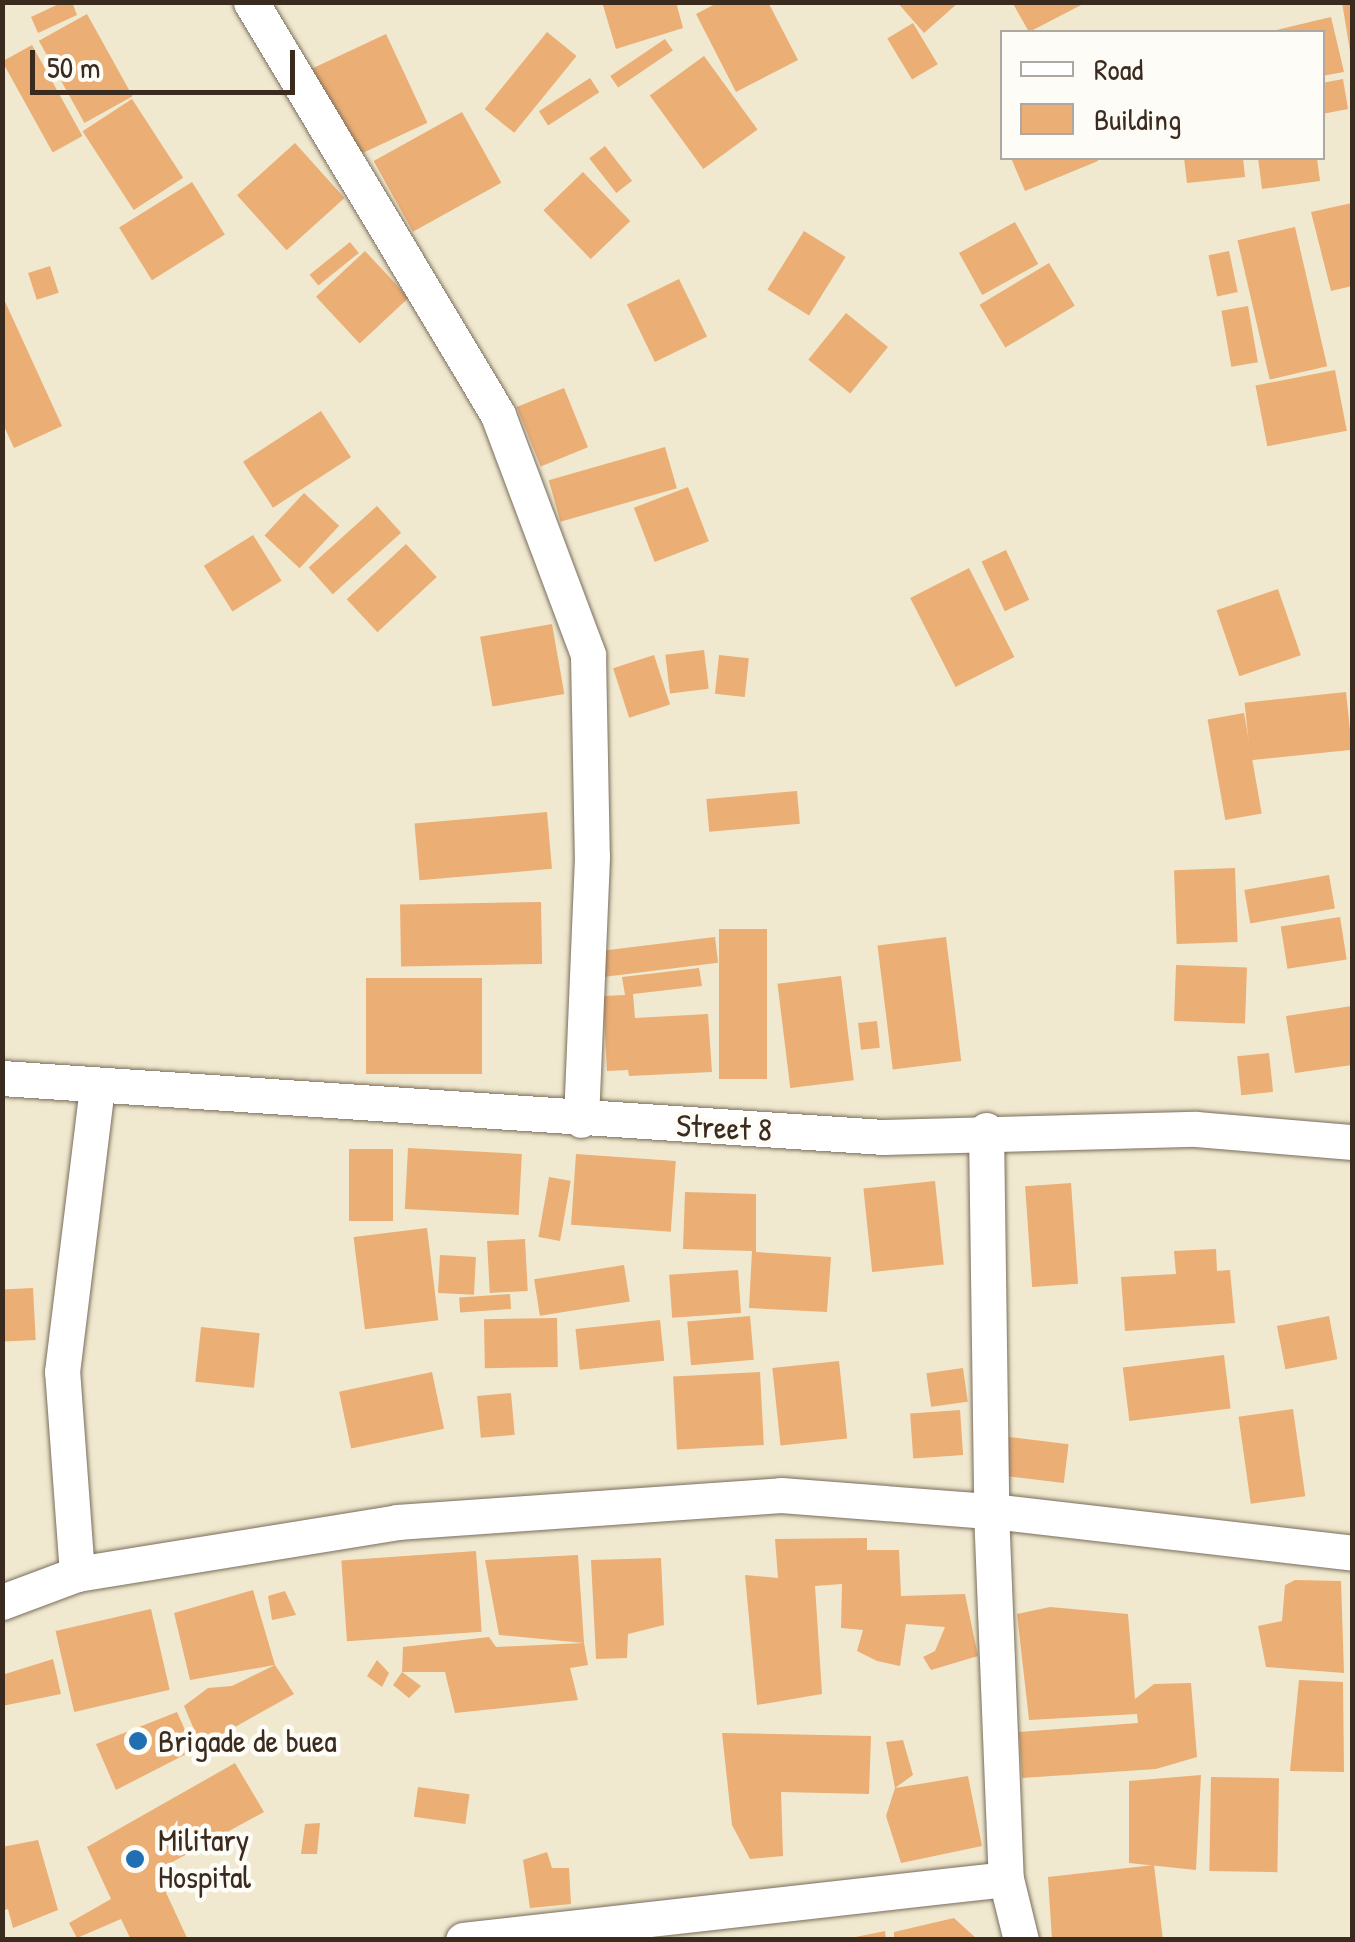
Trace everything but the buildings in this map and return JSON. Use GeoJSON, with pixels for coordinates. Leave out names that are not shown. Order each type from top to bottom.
{"type":"FeatureCollection","features":[{"type":"Feature","properties":{"kind":"street"},"geometry":{"type":"LineString","coordinates":[[251,2],[498,415],[588,655],[592,857],[582,1120]]}},
{"type":"Feature","properties":{"kind":"street","name":"Street 8"},"geometry":{"type":"LineString","coordinates":[[2,1078],[882,1138],[986,1130],[1196,1130],[1352,1142]]}},
{"type":"Feature","properties":{"kind":"street"},"geometry":{"type":"LineString","coordinates":[[77,1574],[62,1372],[97,1085]]}},
{"type":"Feature","properties":{"kind":"street"},"geometry":{"type":"LineString","coordinates":[[986,1130],[991,1511],[1006,1878],[1021,1940]]}},
{"type":"Feature","properties":{"kind":"street"},"geometry":{"type":"LineString","coordinates":[[2,1602],[77,1574],[397,1522],[762,1496],[991,1511],[1352,1553]]}},
{"type":"Feature","properties":{"kind":"street"},"geometry":{"type":"LineString","coordinates":[[463,1940],[1006,1878]]}},
{"type":"Feature","properties":{"kind":"place","name":"Brigade de buea"},"geometry":{"type":"Point","coordinates":[138,1741]}},
{"type":"Feature","properties":{"kind":"place","name":"Military Hospital"},"geometry":{"type":"Point","coordinates":[135,1859]}}]}
